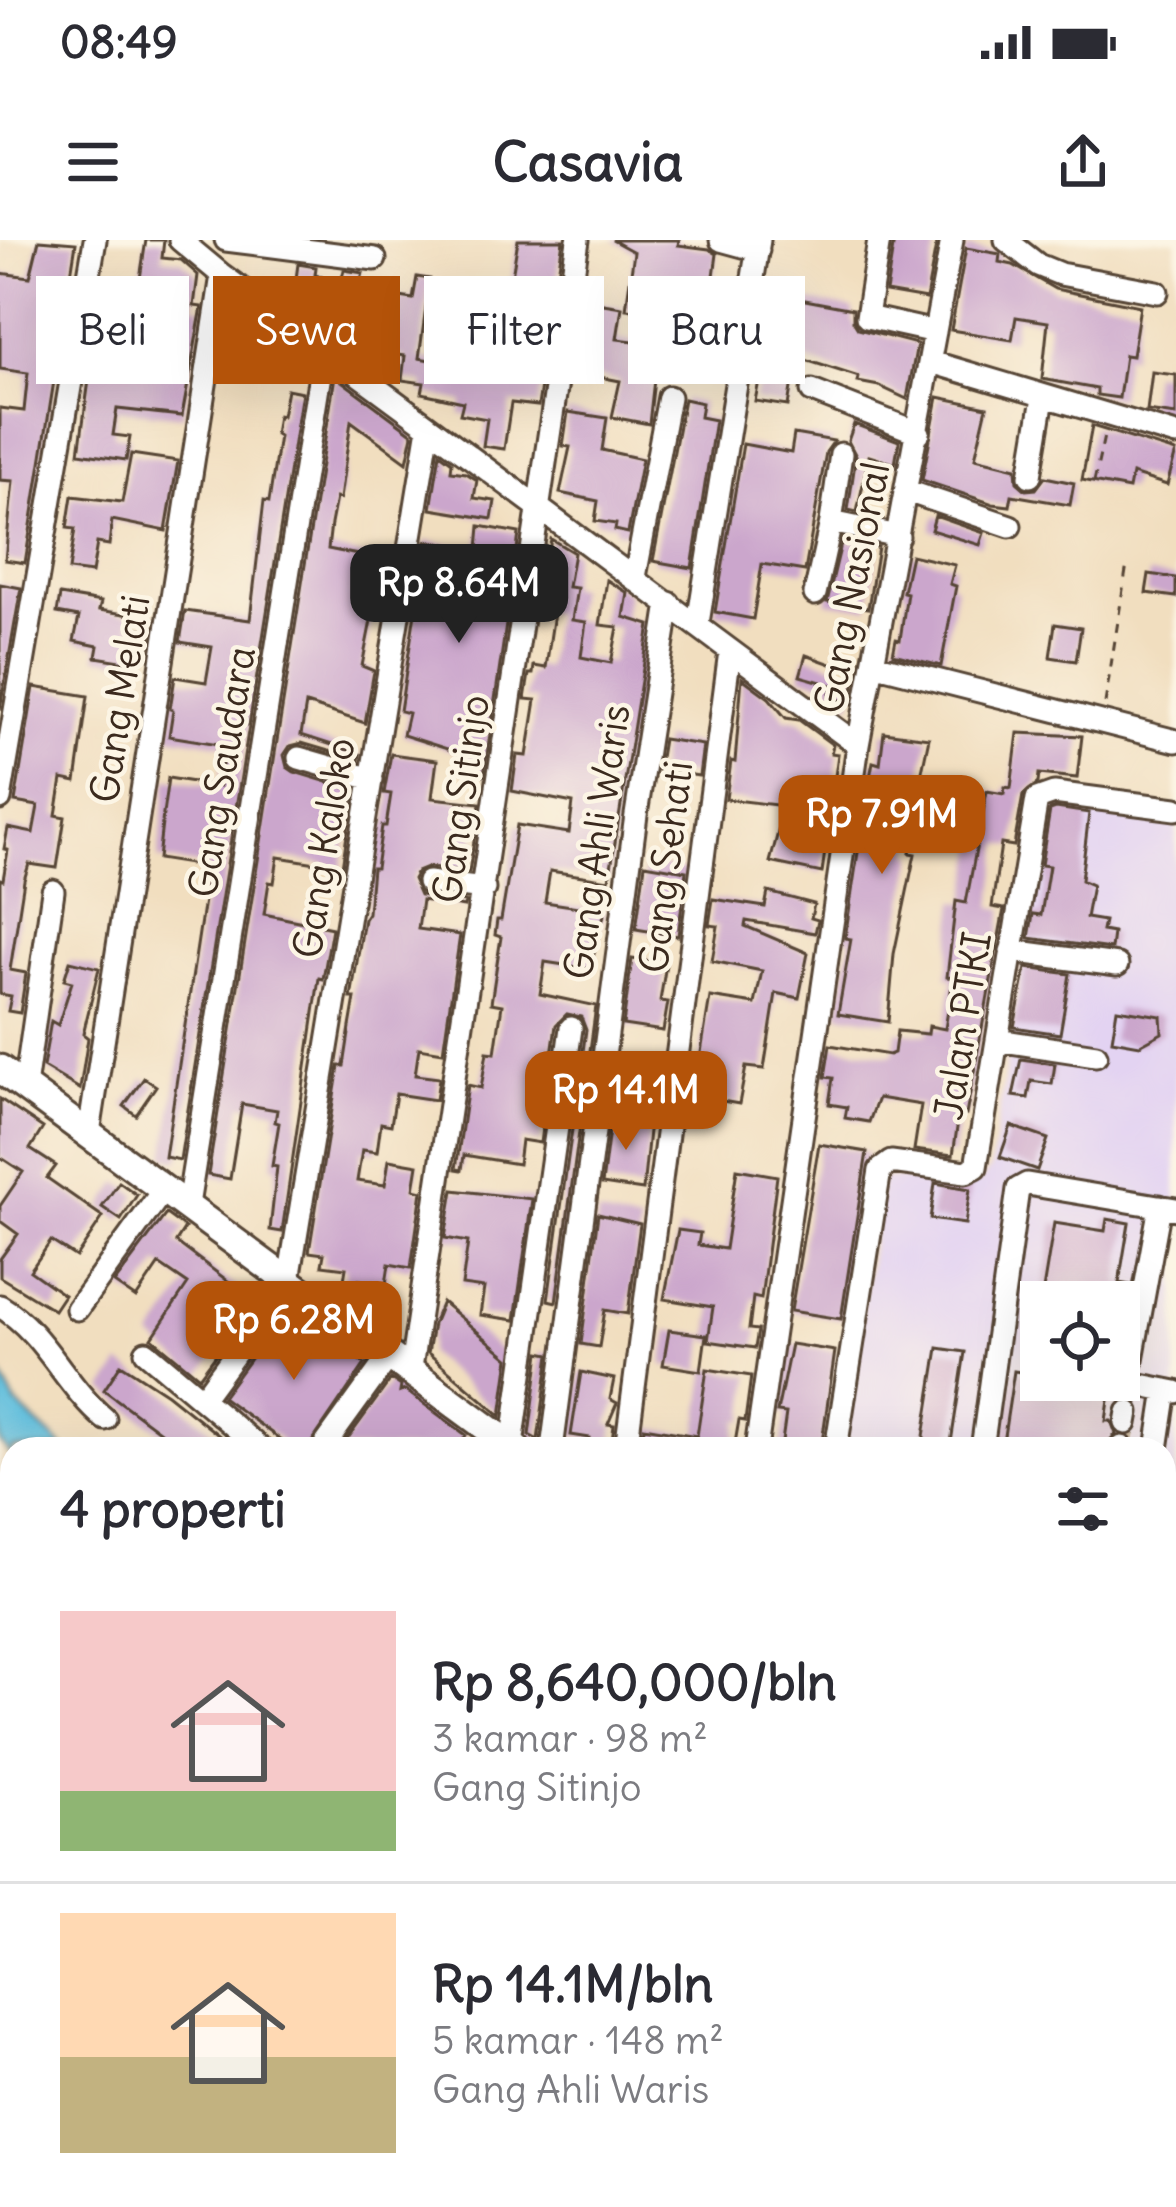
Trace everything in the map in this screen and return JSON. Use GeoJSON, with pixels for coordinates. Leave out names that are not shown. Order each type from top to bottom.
{"type":"FeatureCollection","features":[{"type":"Feature","properties":{"kind":"main road"},"geometry":{"type":"LineString","coordinates":[[0,1069],[501,1437]]}},
{"type":"Feature","properties":{"kind":"street"},"geometry":{"type":"LineString","coordinates":[[0,799],[95,240]]}},
{"type":"Feature","properties":{"kind":"street"},"geometry":{"type":"LineString","coordinates":[[226,240],[375,260]]}},
{"type":"Feature","properties":{"kind":"street","name":"Gang Sitinjo"},"geometry":{"type":"LineString","coordinates":[[401,1362],[484,889],[578,240]]}},
{"type":"Feature","properties":{"kind":"street"},"geometry":{"type":"LineString","coordinates":[[698,623],[759,245],[721,240]]}},
{"type":"Feature","properties":{"kind":"street"},"geometry":{"type":"LineString","coordinates":[[879,240],[867,317],[935,332]]}},
{"type":"Feature","properties":{"kind":"street","name":"Gang Nasional"},"geometry":{"type":"LineString","coordinates":[[758,1437],[858,746],[952,240]]}},
{"type":"Feature","properties":{"kind":"street"},"geometry":{"type":"LineString","coordinates":[[1006,240],[1038,265],[1060,274],[1157,292]]}},
{"type":"Feature","properties":{"kind":"street"},"geometry":{"type":"LineString","coordinates":[[187,243],[222,275]]}},
{"type":"Feature","properties":{"kind":"street","name":"Gang Melati"},"geometry":{"type":"LineString","coordinates":[[89,1133],[222,275]]}},
{"type":"Feature","properties":{"kind":"street"},"geometry":{"type":"LineString","coordinates":[[931,362],[1176,435]]}},
{"type":"Feature","properties":{"kind":"street","name":"Gang Saudara"},"geometry":{"type":"LineString","coordinates":[[176,1197],[318,384]]}},
{"type":"Feature","properties":{"kind":"street"},"geometry":{"type":"LineString","coordinates":[[371,384],[858,746]]}},
{"type":"Feature","properties":{"kind":"street"},"geometry":{"type":"LineString","coordinates":[[812,391],[919,434]]}},
{"type":"Feature","properties":{"kind":"street"},"geometry":{"type":"LineString","coordinates":[[635,578],[669,397]]}},
{"type":"Feature","properties":{"kind":"street"},"geometry":{"type":"LineString","coordinates":[[1030,476],[1042,398]]}},
{"type":"Feature","properties":{"kind":"street","name":"Gang Kaloko"},"geometry":{"type":"LineString","coordinates":[[289,1280],[429,428]]}},
{"type":"Feature","properties":{"kind":"street"},"geometry":{"type":"LineString","coordinates":[[815,594],[841,454]]}},
{"type":"Feature","properties":{"kind":"street"},"geometry":{"type":"LineString","coordinates":[[907,491],[1010,526]]}},
{"type":"Feature","properties":{"kind":"street"},"geometry":{"type":"LineString","coordinates":[[831,522],[898,536]]}},
{"type":"Feature","properties":{"kind":"street","name":"Gang Ahli Waris"},"geometry":{"type":"LineString","coordinates":[[554,1437],[635,815],[669,602]]}},
{"type":"Feature","properties":{"kind":"street","name":"Gang Sehati"},"geometry":{"type":"LineString","coordinates":[[628,1437],[730,651]]}},
{"type":"Feature","properties":{"kind":"street"},"geometry":{"type":"LineString","coordinates":[[873,664],[1176,741]]}},
{"type":"Feature","properties":{"kind":"street"},"geometry":{"type":"LineString","coordinates":[[299,758],[372,779]]}},
{"type":"Feature","properties":{"kind":"street","name":"Jalan PTKI"},"geometry":{"type":"LineString","coordinates":[[838,1437],[880,1170],[891,1162],[973,1171],[1037,799],[1054,794],[1176,809]]}},
{"type":"Feature","properties":{"kind":"street"},"geometry":{"type":"LineString","coordinates":[[428,882],[484,889]]}},
{"type":"Feature","properties":{"kind":"street"},"geometry":{"type":"LineString","coordinates":[[25,1087],[52,891]]}},
{"type":"Feature","properties":{"kind":"street"},"geometry":{"type":"LineString","coordinates":[[1011,951],[1117,965]]}},
{"type":"Feature","properties":{"kind":"street"},"geometry":{"type":"LineString","coordinates":[[515,1437],[571,1028]]}},
{"type":"Feature","properties":{"kind":"street"},"geometry":{"type":"LineString","coordinates":[[997,1040],[1096,1055]]}},
{"type":"Feature","properties":{"kind":"street"},"geometry":{"type":"LineString","coordinates":[[984,1437],[1018,1190],[1027,1184],[1168,1207],[1130,1376],[1136,1384],[1171,1391],[1159,1437]]}},
{"type":"Feature","properties":{"kind":"street"},"geometry":{"type":"LineString","coordinates":[[77,1309],[176,1197]]}},
{"type":"Feature","properties":{"kind":"street"},"geometry":{"type":"LineString","coordinates":[[202,1399],[289,1280]]}},
{"type":"Feature","properties":{"kind":"street"},"geometry":{"type":"LineString","coordinates":[[0,1306],[23,1322],[81,1397],[105,1419]]}},
{"type":"Feature","properties":{"kind":"street"},"geometry":{"type":"LineString","coordinates":[[146,1352],[247,1437]]}},
{"type":"Feature","properties":{"kind":"street"},"geometry":{"type":"LineString","coordinates":[[333,1437],[401,1362]]}},
{"type":"Feature","properties":{"kind":"path"},"geometry":{"type":"LineString","coordinates":[[1094,482],[1108,416]]}},
{"type":"Feature","properties":{"kind":"path"},"geometry":{"type":"LineString","coordinates":[[1102,722],[1127,564]]}},
{"type":"Feature","properties":{"kind":"shaded area"},"geometry":{"type":"Polygon","coordinates":[[[1048,799],[1176,816],[1176,1437],[844,1437],[882,1178],[980,1182],[990,1169],[1048,799]]]}},
{"type":"Feature","properties":{"kind":"water"},"geometry":{"type":"Polygon","coordinates":[[[0,1372],[17,1405],[52,1437],[0,1437],[0,1372]]]}},
{"type":"Feature","properties":{"kind":"building"},"geometry":{"type":"Polygon","coordinates":[[[39,240],[76,243],[71,276],[36,276],[36,384],[54,384],[25,563],[5,560],[13,481],[0,480],[0,408],[24,411],[28,373],[0,369],[0,273],[30,277],[39,240]]]}},
{"type":"Feature","properties":{"kind":"building"},"geometry":{"type":"Polygon","coordinates":[[[146,240],[164,240],[162,258],[181,260],[198,275],[194,306],[202,307],[189,378],[189,276],[140,276],[146,240]]]}},
{"type":"Feature","properties":{"kind":"building"},"geometry":{"type":"Polygon","coordinates":[[[518,240],[563,240],[558,276],[512,276],[518,240]]]}},
{"type":"Feature","properties":{"kind":"building"},"geometry":{"type":"Polygon","coordinates":[[[612,240],[679,240],[678,245],[709,249],[717,254],[714,276],[631,276],[634,252],[612,240]]]}},
{"type":"Feature","properties":{"kind":"building"},"geometry":{"type":"Polygon","coordinates":[[[894,240],[937,240],[926,299],[886,292],[894,240]]]}},
{"type":"Feature","properties":{"kind":"building"},"geometry":{"type":"Polygon","coordinates":[[[966,248],[1000,254],[999,262],[1055,289],[1140,306],[1132,356],[1125,355],[1119,398],[1042,379],[1048,322],[1016,317],[1012,340],[951,330],[966,248]]]}},
{"type":"Feature","properties":{"kind":"building"},"geometry":{"type":"Polygon","coordinates":[[[298,264],[316,267],[319,276],[296,276],[298,264]]]}},
{"type":"Feature","properties":{"kind":"building"},"geometry":{"type":"Polygon","coordinates":[[[417,277],[424,278],[419,358],[424,359],[424,383],[402,380],[400,297],[413,299],[417,277]]]}},
{"type":"Feature","properties":{"kind":"building"},"geometry":{"type":"Polygon","coordinates":[[[805,300],[853,309],[858,329],[917,344],[907,399],[858,382],[859,377],[805,360],[805,300]]]}},
{"type":"Feature","properties":{"kind":"building"},"geometry":{"type":"Polygon","coordinates":[[[604,304],[622,307],[617,339],[628,340],[628,384],[654,384],[649,424],[612,417],[620,381],[604,378],[604,304]]]}},
{"type":"Feature","properties":{"kind":"building"},"geometry":{"type":"Polygon","coordinates":[[[1152,372],[1176,375],[1176,415],[1147,411],[1152,372]]]}},
{"type":"Feature","properties":{"kind":"building"},"geometry":{"type":"Polygon","coordinates":[[[424,383],[541,384],[538,406],[511,403],[504,449],[483,446],[487,419],[460,414],[463,402],[422,393],[424,383]]]}},
{"type":"Feature","properties":{"kind":"building"},"geometry":{"type":"Polygon","coordinates":[[[88,384],[188,384],[182,416],[117,409],[113,435],[130,437],[126,460],[79,453],[88,384]]]}},
{"type":"Feature","properties":{"kind":"building"},"geometry":{"type":"Polygon","coordinates":[[[334,384],[346,384],[413,434],[407,462],[351,421],[340,499],[336,498],[331,524],[328,549],[383,560],[362,666],[374,671],[365,723],[306,704],[301,735],[360,754],[359,760],[302,743],[290,746],[284,755],[294,772],[354,790],[342,867],[278,857],[274,883],[269,882],[264,914],[332,928],[323,979],[319,978],[282,1232],[270,1230],[277,1110],[242,1104],[230,1179],[208,1175],[334,384]]]}},
{"type":"Feature","properties":{"kind":"building"},"geometry":{"type":"Polygon","coordinates":[[[758,384],[792,384],[788,406],[755,401],[758,384]]]}},
{"type":"Feature","properties":{"kind":"building"},"geometry":{"type":"Polygon","coordinates":[[[287,389],[302,392],[180,1160],[165,1157],[209,867],[158,859],[168,778],[219,786],[225,745],[169,736],[170,709],[175,677],[206,682],[212,647],[180,642],[185,611],[250,620],[264,501],[269,502],[278,415],[282,416],[287,389]]]}},
{"type":"Feature","properties":{"kind":"building"},"geometry":{"type":"Polygon","coordinates":[[[938,397],[987,407],[975,458],[1016,468],[1017,482],[1026,490],[1036,489],[1045,477],[1074,483],[1070,505],[1012,495],[1010,506],[993,504],[922,480],[938,397]]]}},
{"type":"Feature","properties":{"kind":"building"},"geometry":{"type":"Polygon","coordinates":[[[684,399],[702,403],[700,417],[715,420],[692,568],[653,561],[684,399]]]}},
{"type":"Feature","properties":{"kind":"building"},"geometry":{"type":"Polygon","coordinates":[[[568,412],[607,418],[602,450],[642,459],[628,533],[615,530],[616,524],[595,521],[598,501],[560,493],[570,447],[563,446],[568,412]]]}},
{"type":"Feature","properties":{"kind":"building"},"geometry":{"type":"Polygon","coordinates":[[[854,424],[899,441],[895,464],[869,456],[857,512],[848,510],[856,456],[848,441],[854,424]]]}},
{"type":"Feature","properties":{"kind":"building"},"geometry":{"type":"Polygon","coordinates":[[[1092,426],[1176,452],[1167,485],[1132,474],[1129,489],[1082,480],[1092,426]]]}},
{"type":"Feature","properties":{"kind":"building"},"geometry":{"type":"Polygon","coordinates":[[[794,434],[834,441],[826,452],[805,571],[762,564],[753,619],[715,612],[743,444],[791,453],[794,434]]]}},
{"type":"Feature","properties":{"kind":"building"},"geometry":{"type":"Polygon","coordinates":[[[440,453],[452,462],[451,471],[477,480],[474,498],[495,501],[492,519],[431,509],[440,453]]]}},
{"type":"Feature","properties":{"kind":"building"},"geometry":{"type":"Polygon","coordinates":[[[131,454],[178,461],[166,531],[112,520],[109,545],[97,543],[92,573],[69,570],[75,529],[67,528],[72,496],[122,502],[131,454]]]}},
{"type":"Feature","properties":{"kind":"building"},"geometry":{"type":"Polygon","coordinates":[[[935,516],[984,533],[980,545],[931,530],[935,516]]]}},
{"type":"Feature","properties":{"kind":"building"},"geometry":{"type":"Polygon","coordinates":[[[480,526],[519,533],[515,566],[508,565],[503,597],[510,597],[484,775],[456,770],[460,753],[403,735],[408,713],[400,711],[426,541],[478,549],[480,526]]]}},
{"type":"Feature","properties":{"kind":"building"},"geometry":{"type":"Polygon","coordinates":[[[551,539],[574,553],[568,587],[577,588],[572,620],[586,622],[581,657],[611,663],[618,627],[600,625],[607,580],[628,593],[624,617],[650,625],[609,880],[550,871],[545,902],[605,911],[590,969],[545,962],[540,994],[596,1006],[556,1302],[548,1300],[586,1030],[581,1017],[567,1014],[556,1025],[540,1143],[521,1140],[518,1164],[464,1155],[462,1170],[456,1169],[468,1085],[481,1088],[487,1052],[495,1053],[502,1005],[491,1003],[501,937],[495,935],[517,825],[569,833],[573,803],[512,791],[517,755],[527,756],[536,700],[525,699],[529,674],[534,666],[546,668],[554,613],[538,610],[551,539]]]}},
{"type":"Feature","properties":{"kind":"building"},"geometry":{"type":"Polygon","coordinates":[[[842,540],[878,547],[868,608],[827,602],[842,540]]]}},
{"type":"Feature","properties":{"kind":"building"},"geometry":{"type":"Polygon","coordinates":[[[911,555],[955,565],[950,584],[956,586],[941,666],[893,654],[896,639],[900,640],[911,555]]]}},
{"type":"Feature","properties":{"kind":"building"},"geometry":{"type":"Polygon","coordinates":[[[1149,574],[1176,578],[1176,597],[1146,593],[1149,574]]]}},
{"type":"Feature","properties":{"kind":"building"},"geometry":{"type":"Polygon","coordinates":[[[0,584],[21,588],[0,709],[0,584]]]}},
{"type":"Feature","properties":{"kind":"building"},"geometry":{"type":"Polygon","coordinates":[[[60,595],[101,602],[99,610],[131,615],[129,627],[152,630],[149,646],[143,652],[135,651],[133,663],[96,657],[98,646],[74,641],[79,617],[57,613],[60,595]]]}},
{"type":"Feature","properties":{"kind":"building"},"geometry":{"type":"Polygon","coordinates":[[[1055,624],[1081,628],[1076,661],[1050,657],[1055,624]]]}},
{"type":"Feature","properties":{"kind":"building"},"geometry":{"type":"Polygon","coordinates":[[[806,655],[856,673],[851,703],[829,697],[832,685],[800,676],[806,655]]]}},
{"type":"Feature","properties":{"kind":"building"},"geometry":{"type":"Polygon","coordinates":[[[742,678],[786,718],[799,720],[833,745],[831,753],[838,754],[822,873],[770,862],[785,806],[726,799],[731,761],[735,762],[742,678]]]}},
{"type":"Feature","properties":{"kind":"building"},"geometry":{"type":"Polygon","coordinates":[[[34,687],[88,696],[76,782],[62,779],[56,815],[65,817],[57,868],[29,864],[24,880],[10,970],[26,973],[20,1013],[8,1011],[11,996],[0,994],[0,879],[8,828],[33,833],[38,806],[15,802],[34,687]]]}},
{"type":"Feature","properties":{"kind":"building"},"geometry":{"type":"Polygon","coordinates":[[[884,732],[929,738],[911,823],[917,824],[910,853],[915,854],[894,954],[888,1022],[838,1014],[867,793],[873,762],[880,764],[884,732]]]}},
{"type":"Feature","properties":{"kind":"building"},"geometry":{"type":"Polygon","coordinates":[[[1018,733],[1082,736],[1077,778],[1039,774],[1038,783],[1023,795],[1014,846],[1001,844],[992,907],[1004,909],[966,1115],[959,1114],[953,1155],[914,1150],[921,1105],[878,1098],[869,1122],[845,1118],[847,1107],[829,1104],[833,1078],[825,1077],[830,1045],[889,1055],[894,1053],[897,1031],[928,1034],[929,1026],[945,1029],[953,978],[947,977],[956,901],[966,903],[987,791],[1004,794],[1005,787],[1011,788],[1018,733]]]}},
{"type":"Feature","properties":{"kind":"building"},"geometry":{"type":"Polygon","coordinates":[[[663,739],[703,745],[699,776],[658,770],[663,739]]]}},
{"type":"Feature","properties":{"kind":"building"},"geometry":{"type":"Polygon","coordinates":[[[391,754],[437,760],[432,798],[480,803],[469,872],[429,867],[413,879],[420,895],[465,902],[464,907],[422,900],[418,929],[460,935],[443,1052],[419,1048],[415,1075],[439,1078],[436,1100],[396,1094],[391,1125],[381,1123],[377,1152],[362,1150],[357,1181],[385,1185],[389,1160],[418,1165],[414,1189],[422,1191],[411,1268],[389,1264],[386,1284],[359,1280],[357,1295],[342,1292],[346,1268],[322,1265],[324,1254],[309,1252],[339,1066],[344,1066],[372,868],[376,868],[382,826],[386,826],[391,794],[384,793],[391,754]]]}},
{"type":"Feature","properties":{"kind":"building"},"geometry":{"type":"Polygon","coordinates":[[[1050,810],[1089,813],[1081,880],[1092,885],[1086,918],[1104,921],[1102,931],[1113,933],[1111,949],[1029,938],[1033,914],[1041,915],[1049,866],[1041,865],[1050,810]]]}},
{"type":"Feature","properties":{"kind":"building"},"geometry":{"type":"Polygon","coordinates":[[[645,864],[686,871],[678,936],[636,929],[645,864]]]}},
{"type":"Feature","properties":{"kind":"building"},"geometry":{"type":"Polygon","coordinates":[[[768,892],[814,904],[815,933],[746,921],[745,926],[808,953],[799,998],[776,993],[764,1069],[746,1067],[739,1104],[694,1096],[710,997],[755,1004],[762,971],[712,961],[718,926],[709,925],[713,899],[765,907],[768,892]]]}},
{"type":"Feature","properties":{"kind":"building"},"geometry":{"type":"Polygon","coordinates":[[[632,959],[666,964],[660,1001],[668,1002],[663,1031],[623,1025],[632,959]]]}},
{"type":"Feature","properties":{"kind":"building"},"geometry":{"type":"Polygon","coordinates":[[[70,961],[99,968],[83,1034],[88,1038],[80,1089],[43,1067],[51,1021],[58,1025],[72,982],[64,980],[70,961]]]}},
{"type":"Feature","properties":{"kind":"building"},"geometry":{"type":"Polygon","coordinates":[[[1026,968],[1070,974],[1060,1034],[1014,1027],[1026,968]]]}},
{"type":"Feature","properties":{"kind":"building"},"geometry":{"type":"Polygon","coordinates":[[[1117,1009],[1161,1016],[1162,1033],[1140,1045],[1112,1040],[1117,1009]]]}},
{"type":"Feature","properties":{"kind":"building"},"geometry":{"type":"Polygon","coordinates":[[[1021,1059],[1055,1064],[1052,1084],[1031,1081],[1028,1098],[1013,1096],[1021,1059]]]}},
{"type":"Feature","properties":{"kind":"building"},"geometry":{"type":"Polygon","coordinates":[[[144,1078],[156,1086],[136,1115],[124,1106],[144,1078]]]}},
{"type":"Feature","properties":{"kind":"building"},"geometry":{"type":"Polygon","coordinates":[[[0,1099],[43,1128],[30,1149],[56,1166],[47,1178],[103,1217],[76,1257],[51,1241],[30,1271],[64,1295],[54,1310],[0,1277],[0,1259],[18,1234],[0,1221],[0,1206],[23,1172],[0,1157],[0,1099]]]}},
{"type":"Feature","properties":{"kind":"building"},"geometry":{"type":"Polygon","coordinates":[[[611,1115],[650,1121],[643,1190],[602,1184],[611,1115]]]}},
{"type":"Feature","properties":{"kind":"building"},"geometry":{"type":"Polygon","coordinates":[[[1011,1126],[1048,1139],[1037,1170],[1000,1157],[1011,1126]]]}},
{"type":"Feature","properties":{"kind":"building"},"geometry":{"type":"Polygon","coordinates":[[[819,1144],[867,1152],[841,1319],[791,1311],[819,1144]]]}},
{"type":"Feature","properties":{"kind":"building"},"geometry":{"type":"Polygon","coordinates":[[[737,1169],[777,1176],[761,1299],[753,1297],[749,1329],[758,1330],[755,1348],[708,1341],[713,1307],[664,1299],[678,1230],[700,1233],[698,1245],[725,1249],[737,1169]]]}},
{"type":"Feature","properties":{"kind":"building"},"geometry":{"type":"Polygon","coordinates":[[[119,1182],[137,1195],[121,1220],[102,1207],[119,1182]]]}},
{"type":"Feature","properties":{"kind":"building"},"geometry":{"type":"Polygon","coordinates":[[[935,1183],[970,1189],[965,1224],[930,1219],[935,1183]]]}},
{"type":"Feature","properties":{"kind":"building"},"geometry":{"type":"Polygon","coordinates":[[[453,1190],[532,1199],[515,1320],[480,1315],[484,1288],[462,1285],[468,1242],[445,1238],[453,1190]]]}},
{"type":"Feature","properties":{"kind":"building"},"geometry":{"type":"Polygon","coordinates":[[[166,1214],[185,1228],[176,1242],[240,1290],[212,1331],[226,1341],[199,1377],[152,1338],[188,1284],[159,1264],[136,1298],[114,1283],[166,1214]]]}},
{"type":"Feature","properties":{"kind":"building"},"geometry":{"type":"Polygon","coordinates":[[[598,1214],[640,1224],[628,1314],[605,1310],[599,1347],[581,1344],[598,1214]]]}},
{"type":"Feature","properties":{"kind":"building"},"geometry":{"type":"Polygon","coordinates":[[[1107,1219],[1129,1223],[1119,1281],[1044,1281],[1054,1223],[1105,1231],[1107,1219]]]}},
{"type":"Feature","properties":{"kind":"building"},"geometry":{"type":"Polygon","coordinates":[[[442,1302],[509,1358],[501,1416],[428,1353],[442,1302]]]}},
{"type":"Feature","properties":{"kind":"building"},"geometry":{"type":"Polygon","coordinates":[[[285,1311],[365,1364],[315,1437],[277,1437],[222,1397],[285,1311]]]}},
{"type":"Feature","properties":{"kind":"building"},"geometry":{"type":"Polygon","coordinates":[[[669,1330],[706,1335],[701,1371],[663,1365],[669,1330]]]}},
{"type":"Feature","properties":{"kind":"building"},"geometry":{"type":"Polygon","coordinates":[[[791,1344],[835,1351],[823,1437],[783,1437],[786,1413],[777,1412],[791,1344]]]}},
{"type":"Feature","properties":{"kind":"building"},"geometry":{"type":"Polygon","coordinates":[[[938,1348],[965,1352],[952,1437],[924,1437],[938,1348]]]}},
{"type":"Feature","properties":{"kind":"building"},"geometry":{"type":"Polygon","coordinates":[[[540,1352],[550,1354],[538,1437],[529,1435],[540,1352]]]}},
{"type":"Feature","properties":{"kind":"building"},"geometry":{"type":"Polygon","coordinates":[[[121,1364],[221,1437],[167,1437],[104,1390],[121,1364]]]}},
{"type":"Feature","properties":{"kind":"building"},"geometry":{"type":"Polygon","coordinates":[[[707,1369],[751,1376],[745,1421],[739,1420],[736,1437],[643,1437],[644,1427],[697,1436],[707,1369]]]}},
{"type":"Feature","properties":{"kind":"building"},"geometry":{"type":"Polygon","coordinates":[[[1014,1371],[1020,1372],[1020,1401],[1109,1401],[1106,1421],[1111,1421],[1113,1437],[1004,1437],[1014,1371]]]}},
{"type":"Feature","properties":{"kind":"building"},"geometry":{"type":"Polygon","coordinates":[[[581,1372],[614,1379],[610,1399],[617,1403],[608,1424],[614,1425],[612,1437],[571,1435],[581,1372]]]}},
{"type":"Feature","properties":{"kind":"building"},"geometry":{"type":"Polygon","coordinates":[[[391,1379],[401,1386],[400,1392],[405,1390],[466,1435],[465,1437],[349,1437],[391,1379]]]}},
{"type":"Feature","properties":{"kind":"tunnel"},"geometry":{"type":"LineString","coordinates":[[1124,1435],[1134,1437]]}}]}
